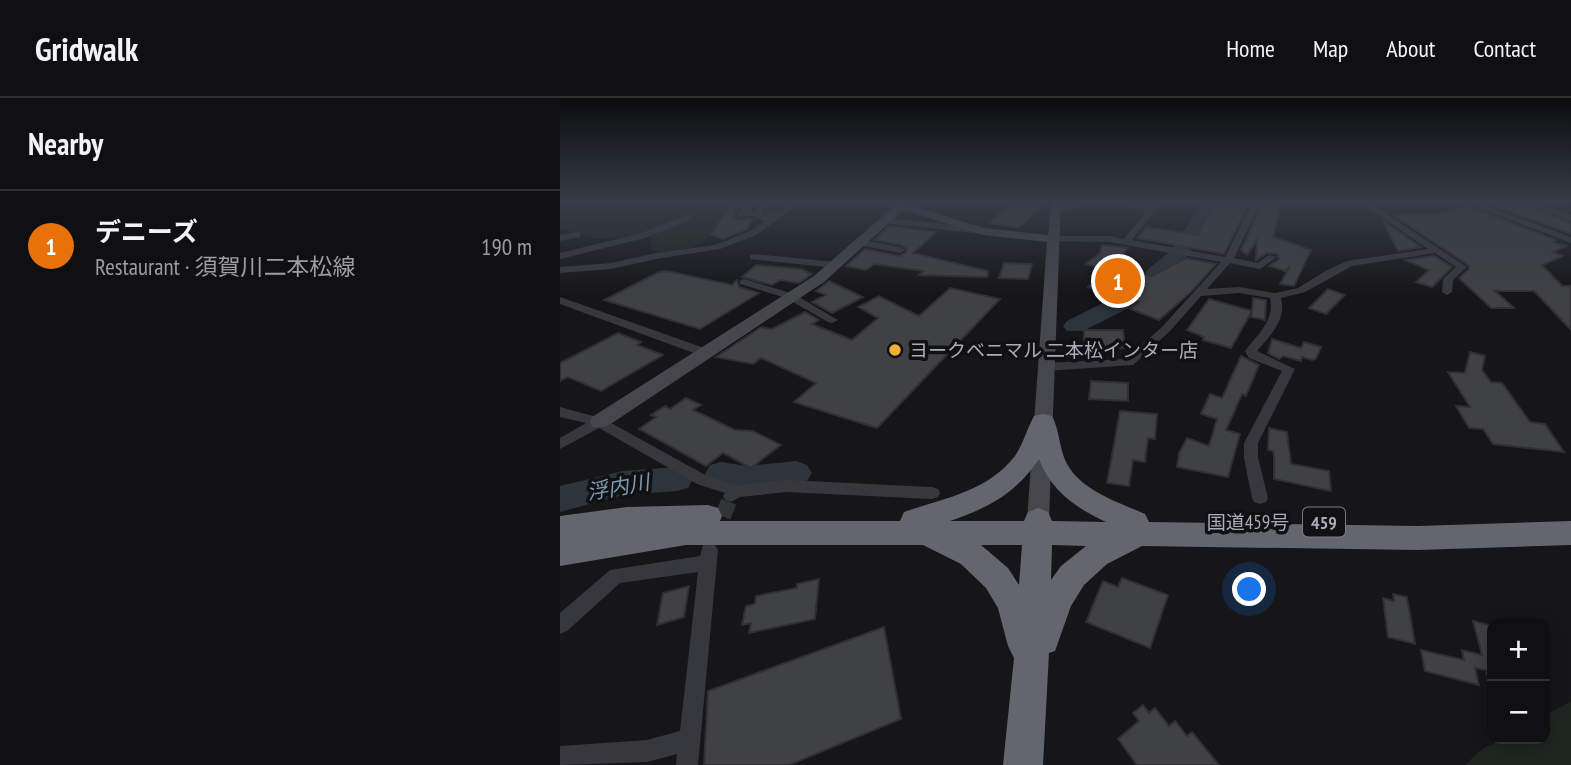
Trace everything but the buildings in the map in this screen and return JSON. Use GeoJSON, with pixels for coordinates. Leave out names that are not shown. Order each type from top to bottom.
{"type":"FeatureCollection","features":[{"type":"Feature","properties":{"kind":"highway"},"geometry":{"type":"LineString","coordinates":[[560,553],[686,533],[913,526],[996,489],[1026,460],[1043,422]]}},
{"type":"Feature","properties":{"kind":"highway"},"geometry":{"type":"LineString","coordinates":[[1031,676],[1051,609],[1068,578],[1085,563],[1139,528],[1097,505],[1068,483],[1056,468],[1043,422]]}},
{"type":"Feature","properties":{"kind":"highway"},"geometry":{"type":"LineString","coordinates":[[560,528],[627,519],[689,517],[913,526],[971,553],[1000,579],[1018,617],[1031,676]]}},
{"type":"Feature","properties":{"kind":"highway","name":"国道459号"},"geometry":{"type":"LineString","coordinates":[[913,526],[1139,528],[1418,538],[1571,533]]}},
{"type":"Feature","properties":{"kind":"highway"},"geometry":{"type":"LineString","coordinates":[[1023,765],[1039,526]]}},
{"type":"Feature","properties":{"kind":"street"},"geometry":{"type":"LineString","coordinates":[[563,270],[566,264],[560,255],[593,245],[657,232]]}},
{"type":"Feature","properties":{"kind":"street"},"geometry":{"type":"LineString","coordinates":[[563,270],[611,267],[656,256],[717,247],[754,232]]}},
{"type":"Feature","properties":{"kind":"street"},"geometry":{"type":"LineString","coordinates":[[560,444],[706,353],[836,265],[874,232]]}},
{"type":"Feature","properties":{"kind":"street"},"geometry":{"type":"LineString","coordinates":[[993,232],[1053,239],[1126,242],[1260,266],[1272,257]]}},
{"type":"Feature","properties":{"kind":"street"},"geometry":{"type":"LineString","coordinates":[[1039,526],[1054,232]]}},
{"type":"Feature","properties":{"kind":"street"},"geometry":{"type":"LineString","coordinates":[[1126,242],[1134,232]]}},
{"type":"Feature","properties":{"kind":"street"},"geometry":{"type":"LineString","coordinates":[[1046,367],[1129,362],[1166,329],[1232,256],[1243,232]]}},
{"type":"Feature","properties":{"kind":"street"},"geometry":{"type":"LineString","coordinates":[[1410,232],[1462,267],[1448,279],[1447,292]]}},
{"type":"Feature","properties":{"kind":"street"},"geometry":{"type":"LineString","coordinates":[[1547,232],[1571,240]]}},
{"type":"Feature","properties":{"kind":"street"},"geometry":{"type":"LineString","coordinates":[[560,238],[577,235]]}},
{"type":"Feature","properties":{"kind":"street"},"geometry":{"type":"LineString","coordinates":[[862,243],[900,250]]}},
{"type":"Feature","properties":{"kind":"street"},"geometry":{"type":"LineString","coordinates":[[1198,293],[1239,290],[1275,296],[1301,290],[1350,263],[1437,250]]}},
{"type":"Feature","properties":{"kind":"street"},"geometry":{"type":"LineString","coordinates":[[753,257],[836,265]]}},
{"type":"Feature","properties":{"kind":"street"},"geometry":{"type":"LineString","coordinates":[[744,282],[790,296],[832,320]]}},
{"type":"Feature","properties":{"kind":"street"},"geometry":{"type":"LineString","coordinates":[[1260,498],[1251,443],[1289,369],[1253,355],[1251,351],[1273,324],[1278,304],[1275,296]]}},
{"type":"Feature","properties":{"kind":"street"},"geometry":{"type":"LineString","coordinates":[[560,300],[706,353]]}},
{"type":"Feature","properties":{"kind":"street"},"geometry":{"type":"LineString","coordinates":[[560,412],[599,422],[702,480],[734,494],[786,486],[932,493]]}},
{"type":"Feature","properties":{"kind":"street"},"geometry":{"type":"LineString","coordinates":[[560,625],[616,576],[708,556],[687,765]]}},
{"type":"Feature","properties":{"kind":"street"},"geometry":{"type":"LineString","coordinates":[[560,757],[647,751],[690,739]]}},
{"type":"Feature","properties":{"kind":"shaded area"},"geometry":{"type":"Polygon","coordinates":[[[572,232],[713,232],[697,245],[664,252],[651,251],[651,236],[598,239],[572,232]]]}},
{"type":"Feature","properties":{"kind":"shaded area"},"geometry":{"type":"Polygon","coordinates":[[[1571,702],[1571,765],[1466,765],[1492,744],[1550,744],[1550,712],[1571,702]]]}},
{"type":"Feature","properties":{"kind":"waterway","name":"浮内川"},"geometry":{"type":"LineString","coordinates":[[1075,326],[1125,301],[1149,284],[1155,273],[1178,255],[1192,232]]}},
{"type":"Feature","properties":{"kind":"waterway","name":"浮内川"},"geometry":{"type":"LineString","coordinates":[[721,474],[746,478],[796,473]]}},
{"type":"Feature","properties":{"kind":"waterway","name":"浮内川"},"geometry":{"type":"LineString","coordinates":[[560,499],[623,483],[677,479]]}},
{"type":"Feature","properties":{"kind":"tunnel"},"geometry":{"type":"LineString","coordinates":[[714,539],[731,496]]}},
{"type":"Feature","properties":{"kind":"place","name":"デニーズ"},"geometry":{"type":"Point","coordinates":[1118,281]}},
{"type":"Feature","properties":{"kind":"place","name":"ヨークベニマル 二本松インター店"},"geometry":{"type":"Point","coordinates":[895,350]}}]}
